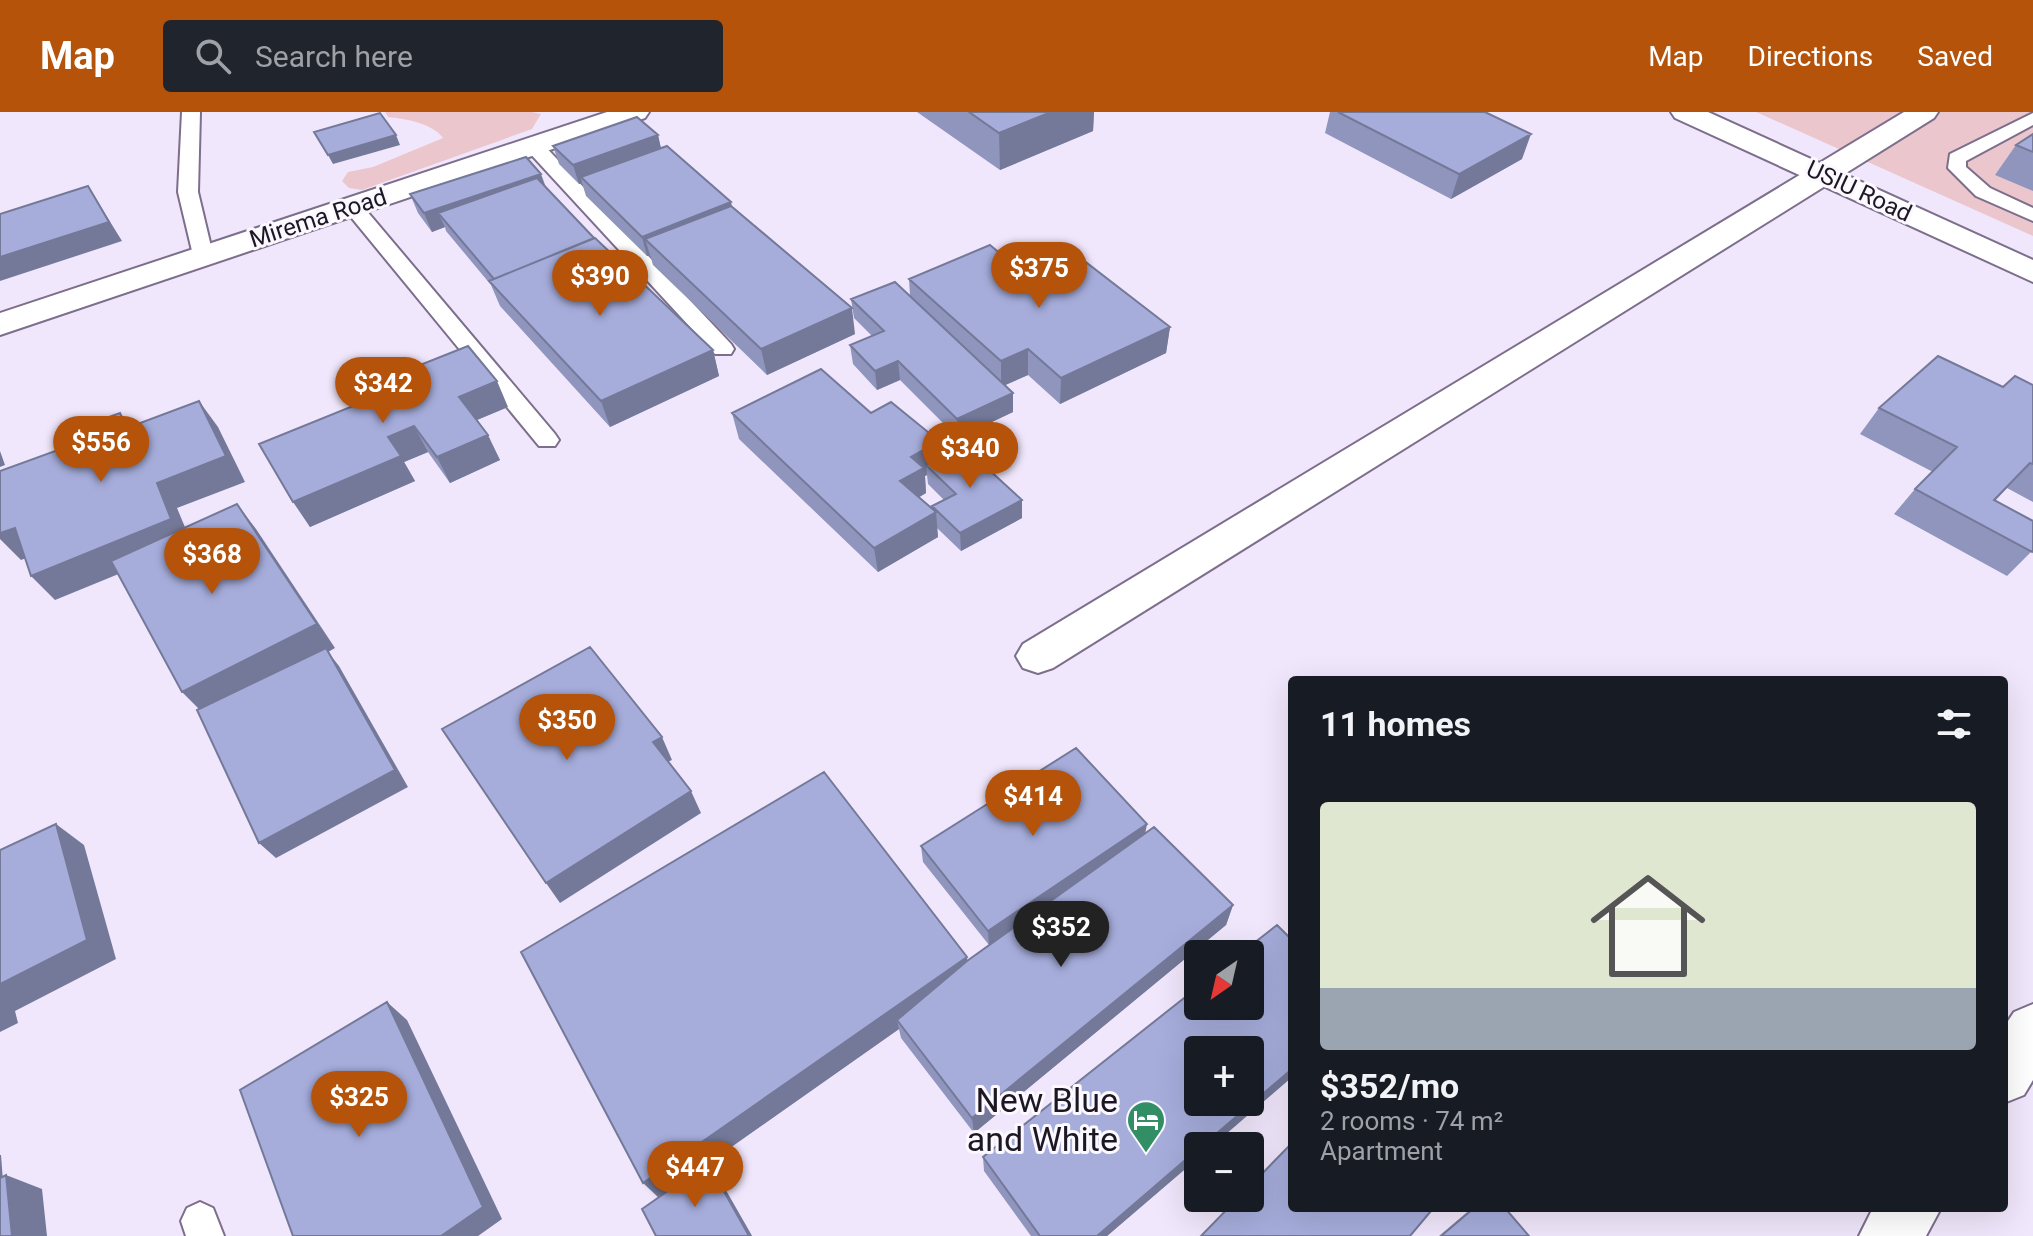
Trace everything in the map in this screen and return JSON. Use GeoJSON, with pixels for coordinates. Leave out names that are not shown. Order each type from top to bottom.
{"type":"FeatureCollection","features":[{"type":"Feature","properties":{"kind":"street","name":"Mirema Road"},"geometry":{"type":"LineString","coordinates":[[0,324],[635,112]]}},
{"type":"Feature","properties":{"kind":"street","name":"USIU Road"},"geometry":{"type":"LineString","coordinates":[[1685,112],[2033,272]]}},
{"type":"Feature","properties":{"kind":"street"},"geometry":{"type":"LineString","coordinates":[[1038,656],[1924,112]]}},
{"type":"Feature","properties":{"kind":"street"},"geometry":{"type":"LineString","coordinates":[[2008,1069],[2033,1031]]}},
{"type":"Feature","properties":{"kind":"street"},"geometry":{"type":"LineString","coordinates":[[1889,1236],[1908,1212]]}},
{"type":"Feature","properties":{"kind":"lane"},"geometry":{"type":"LineString","coordinates":[[191,112],[188,192],[203,255]]}},
{"type":"Feature","properties":{"kind":"lane"},"geometry":{"type":"LineString","coordinates":[[2033,118],[1957,158],[1957,168],[1983,192],[2033,215]]}},
{"type":"Feature","properties":{"kind":"lane"},"geometry":{"type":"LineString","coordinates":[[533,145],[723,349]]}},
{"type":"Feature","properties":{"kind":"lane"},"geometry":{"type":"LineString","coordinates":[[353,207],[547,440]]}},
{"type":"Feature","properties":{"kind":"shaded area"},"geometry":{"type":"Polygon","coordinates":[[[385,112],[541,114],[532,129],[362,190],[349,188],[342,181],[348,172],[373,167],[443,138],[426,125],[388,117],[385,112]]]}},
{"type":"Feature","properties":{"kind":"shaded area"},"geometry":{"type":"Polygon","coordinates":[[[1756,112],[2033,112],[2033,236],[1756,112]]]}},
{"type":"Feature","properties":{"kind":"building"},"geometry":{"type":"Polygon","coordinates":[[[969,112],[1051,112],[999,133],[969,112]]]}},
{"type":"Feature","properties":{"kind":"building"},"geometry":{"type":"Polygon","coordinates":[[[1338,112],[1485,112],[1531,134],[1459,174],[1338,112]]]}},
{"type":"Feature","properties":{"kind":"building"},"geometry":{"type":"Polygon","coordinates":[[[380,113],[396,135],[328,155],[314,132],[380,113]]]}},
{"type":"Feature","properties":{"kind":"building"},"geometry":{"type":"Polygon","coordinates":[[[637,117],[658,135],[573,165],[553,146],[637,117]]]}},
{"type":"Feature","properties":{"kind":"building"},"geometry":{"type":"Polygon","coordinates":[[[2033,134],[2033,152],[2016,145],[2033,134]]]}},
{"type":"Feature","properties":{"kind":"building"},"geometry":{"type":"Polygon","coordinates":[[[667,146],[731,202],[642,237],[581,177],[667,146]]]}},
{"type":"Feature","properties":{"kind":"building"},"geometry":{"type":"Polygon","coordinates":[[[526,157],[541,174],[424,213],[410,194],[526,157]]]}},
{"type":"Feature","properties":{"kind":"building"},"geometry":{"type":"Polygon","coordinates":[[[537,178],[594,238],[494,279],[438,213],[537,178]]]}},
{"type":"Feature","properties":{"kind":"building"},"geometry":{"type":"Polygon","coordinates":[[[88,186],[109,222],[0,257],[0,214],[88,186]]]}},
{"type":"Feature","properties":{"kind":"building"},"geometry":{"type":"Polygon","coordinates":[[[731,206],[852,308],[761,349],[645,239],[731,206]]]}},
{"type":"Feature","properties":{"kind":"building"},"geometry":{"type":"Polygon","coordinates":[[[595,238],[713,350],[601,401],[489,281],[595,238]]]}},
{"type":"Feature","properties":{"kind":"building"},"geometry":{"type":"Polygon","coordinates":[[[990,245],[1033,281],[1083,260],[1170,327],[1061,378],[1028,349],[1001,361],[909,279],[990,245]]]}},
{"type":"Feature","properties":{"kind":"building"},"geometry":{"type":"Polygon","coordinates":[[[895,282],[1013,393],[957,419],[898,361],[875,371],[850,345],[884,331],[851,299],[895,282]]]}},
{"type":"Feature","properties":{"kind":"building"},"geometry":{"type":"Polygon","coordinates":[[[468,346],[497,381],[459,397],[488,435],[437,457],[414,426],[388,437],[401,456],[293,502],[259,444],[368,400],[362,388],[468,346]]]}},
{"type":"Feature","properties":{"kind":"building"},"geometry":{"type":"Polygon","coordinates":[[[1938,356],[2003,387],[2015,376],[2033,385],[2033,464],[2030,463],[1994,500],[2033,521],[2032,552],[1915,489],[1957,447],[1879,408],[1938,356]]]}},
{"type":"Feature","properties":{"kind":"building"},"geometry":{"type":"Polygon","coordinates":[[[821,369],[871,413],[891,402],[939,441],[911,457],[924,468],[900,481],[936,512],[874,548],[732,413],[821,369]]]}},
{"type":"Feature","properties":{"kind":"building"},"geometry":{"type":"Polygon","coordinates":[[[199,401],[226,456],[157,483],[171,519],[31,576],[15,528],[0,533],[0,471],[61,449],[56,436],[120,413],[127,428],[199,401]]]}},
{"type":"Feature","properties":{"kind":"building"},"geometry":{"type":"Polygon","coordinates":[[[963,446],[1022,500],[960,533],[932,506],[956,494],[926,465],[963,446]]]}},
{"type":"Feature","properties":{"kind":"building"},"geometry":{"type":"Polygon","coordinates":[[[237,504],[317,624],[182,692],[111,561],[237,504]]]}},
{"type":"Feature","properties":{"kind":"building"},"geometry":{"type":"Polygon","coordinates":[[[590,647],[662,737],[653,742],[691,791],[546,883],[442,729],[590,647]]]}},
{"type":"Feature","properties":{"kind":"building"},"geometry":{"type":"Polygon","coordinates":[[[326,648],[395,770],[259,843],[197,710],[326,648]]]}},
{"type":"Feature","properties":{"kind":"building"},"geometry":{"type":"Polygon","coordinates":[[[1076,748],[1147,824],[988,931],[921,846],[1076,748]]]}},
{"type":"Feature","properties":{"kind":"building"},"geometry":{"type":"Polygon","coordinates":[[[824,772],[967,957],[643,1183],[521,952],[824,772]]]}},
{"type":"Feature","properties":{"kind":"building"},"geometry":{"type":"Polygon","coordinates":[[[56,824],[87,940],[0,984],[0,850],[56,824]]]}},
{"type":"Feature","properties":{"kind":"building"},"geometry":{"type":"Polygon","coordinates":[[[1154,827],[1233,905],[1190,940],[1184,940],[1184,945],[972,1118],[897,1020],[967,961],[1154,827]]]}},
{"type":"Feature","properties":{"kind":"building"},"geometry":{"type":"Polygon","coordinates":[[[1277,925],[1288,936],[1288,1072],[1264,1093],[1264,1036],[1184,1036],[1184,1116],[1237,1116],[1218,1132],[1184,1132],[1184,1161],[1097,1236],[1040,1236],[983,1157],[1184,998],[1184,1020],[1264,1020],[1264,940],[1258,940],[1277,925]]]}},
{"type":"Feature","properties":{"kind":"building"},"geometry":{"type":"Polygon","coordinates":[[[387,1002],[483,1207],[441,1236],[293,1236],[240,1090],[387,1002]]]}},
{"type":"Feature","properties":{"kind":"building"},"geometry":{"type":"Polygon","coordinates":[[[1288,1147],[1288,1212],[1430,1212],[1410,1236],[1201,1236],[1224,1212],[1264,1212],[1264,1172],[1288,1147]]]}},
{"type":"Feature","properties":{"kind":"building"},"geometry":{"type":"Polygon","coordinates":[[[708,1163],[749,1236],[656,1236],[642,1209],[708,1163]]]}},
{"type":"Feature","properties":{"kind":"building"},"geometry":{"type":"Polygon","coordinates":[[[6,1175],[12,1236],[0,1236],[0,1178],[6,1175]]]}},
{"type":"Feature","properties":{"kind":"building"},"geometry":{"type":"Polygon","coordinates":[[[1469,1212],[1508,1212],[1529,1236],[1441,1236],[1469,1212]]]}},
{"type":"Feature","properties":{"kind":"place","name":"New Blue and White"},"geometry":{"type":"Point","coordinates":[1146,1154]}}]}
